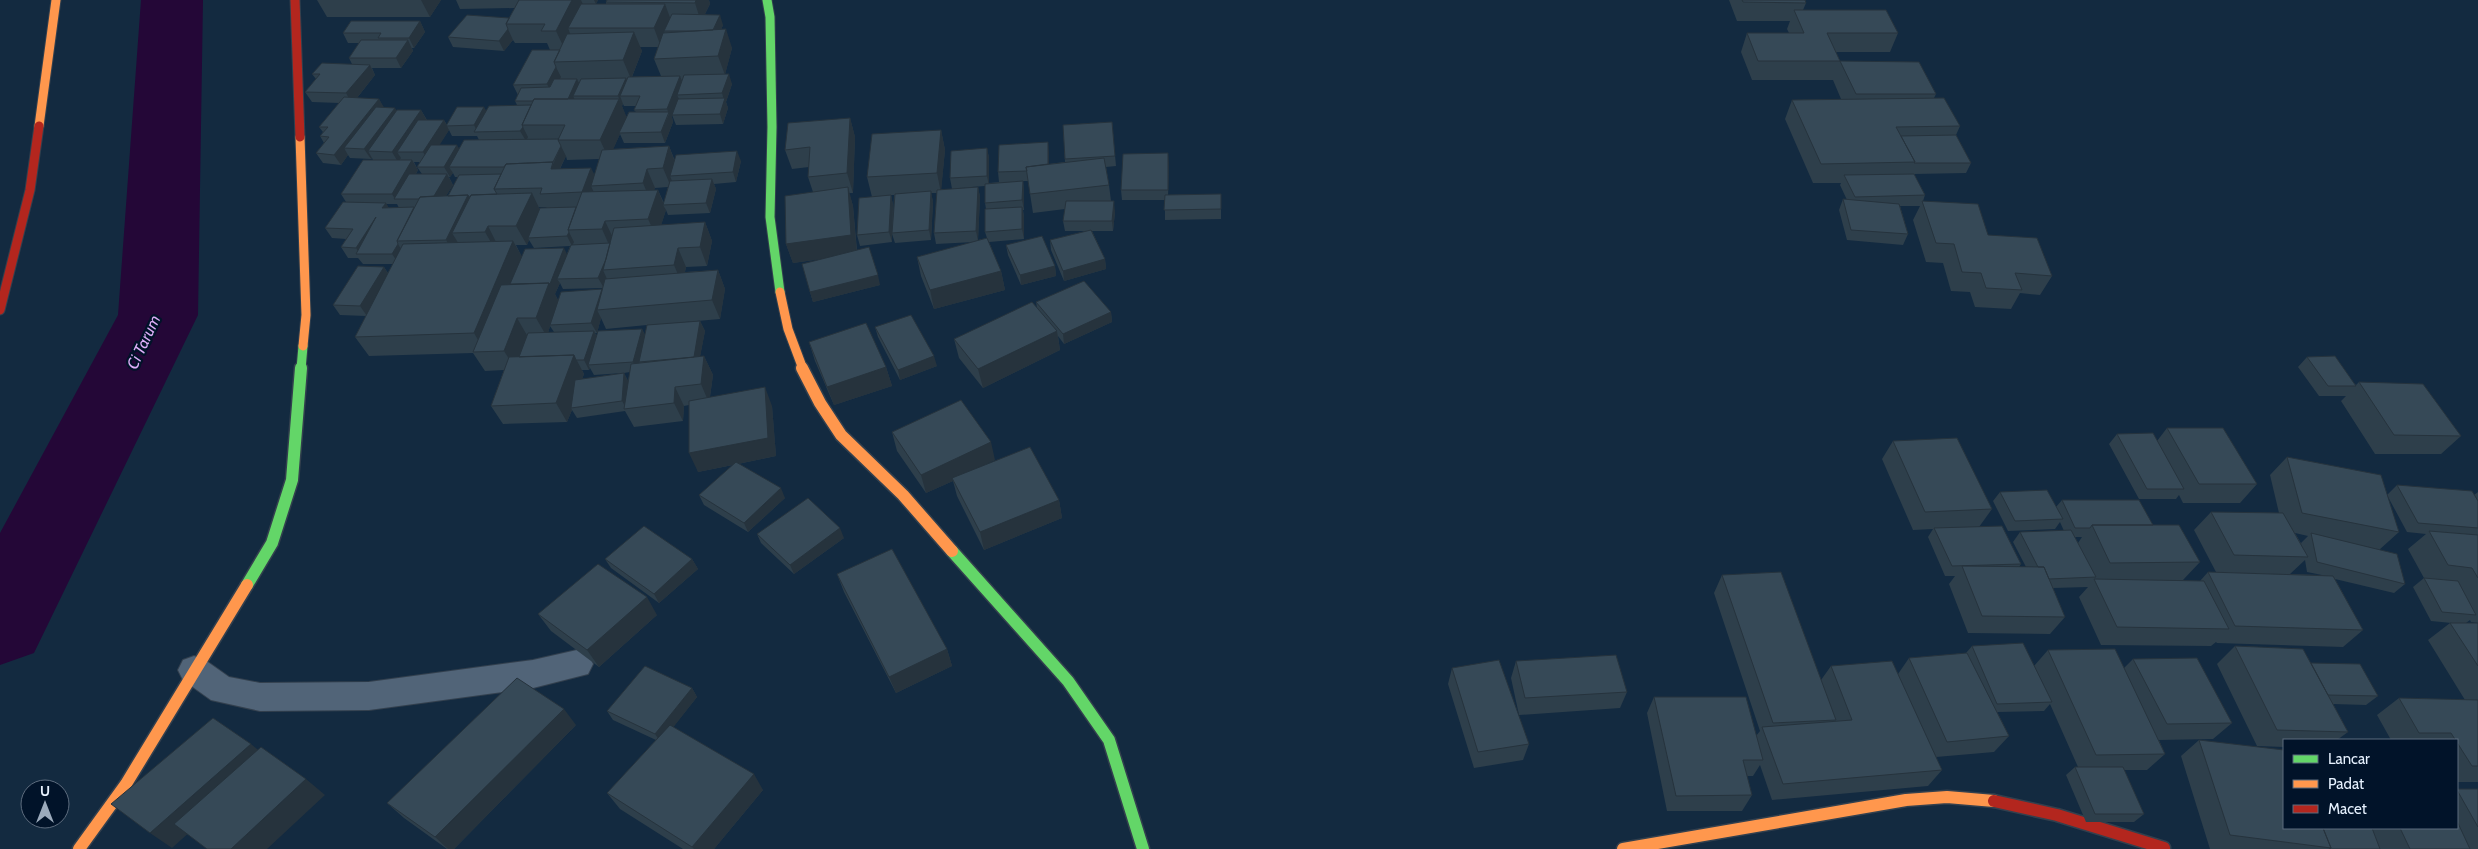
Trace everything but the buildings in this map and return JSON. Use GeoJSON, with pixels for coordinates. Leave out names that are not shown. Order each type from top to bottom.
{"type":"FeatureCollection","features":[{"type":"Feature","properties":{"kind":"street"},"geometry":{"type":"LineString","coordinates":[[0,310],[30,190],[56,0]]}},
{"type":"Feature","properties":{"kind":"street"},"geometry":{"type":"LineString","coordinates":[[80,849],[126,784],[272,543],[292,480],[306,315],[294,0]]}},
{"type":"Feature","properties":{"kind":"street"},"geometry":{"type":"LineString","coordinates":[[767,0],[770,17],[772,127],[770,217],[782,305],[802,366],[817,399],[842,436],[898,490],[1068,681],[1109,740],[1143,849]]}},
{"type":"Feature","properties":{"kind":"street"},"geometry":{"type":"LineString","coordinates":[[194,670],[222,690],[260,697],[369,696],[533,674],[577,664]]}},
{"type":"Feature","properties":{"kind":"street"},"geometry":{"type":"LineString","coordinates":[[1623,849],[1900,800],[1947,797],[1990,800],[2036,810],[2164,848]]}},
{"type":"Feature","properties":{"kind":"waterway","name":"Ci Tarum"},"geometry":{"type":"LineString","coordinates":[[0,624],[158,315],[172,0]]}},
{"type":"Feature","properties":{"kind":"traffic: fast"},"geometry":{"type":"LineString","coordinates":[[767,0],[770,17],[772,127],[770,217],[780,292]]}},
{"type":"Feature","properties":{"kind":"traffic: fast"},"geometry":{"type":"LineString","coordinates":[[247,585],[272,543],[292,480],[303,346]]}},
{"type":"Feature","properties":{"kind":"traffic: fast"},"geometry":{"type":"LineString","coordinates":[[952,551],[1068,681],[1109,740],[1143,849]]}},
{"type":"Feature","properties":{"kind":"traffic: slow"},"geometry":{"type":"LineString","coordinates":[[39,126],[56,0]]}},
{"type":"Feature","properties":{"kind":"traffic: slow"},"geometry":{"type":"LineString","coordinates":[[300,137],[306,315],[303,346]]}},
{"type":"Feature","properties":{"kind":"traffic: slow"},"geometry":{"type":"LineString","coordinates":[[780,292],[794,348],[810,385],[830,420],[860,456],[903,495],[952,551]]}},
{"type":"Feature","properties":{"kind":"traffic: slow"},"geometry":{"type":"LineString","coordinates":[[79,849],[126,784],[247,585]]}},
{"type":"Feature","properties":{"kind":"traffic: slow"},"geometry":{"type":"LineString","coordinates":[[1623,849],[1906,800],[1947,797],[1994,801]]}},
{"type":"Feature","properties":{"kind":"traffic: jam"},"geometry":{"type":"LineString","coordinates":[[295,0],[300,137]]}},
{"type":"Feature","properties":{"kind":"traffic: jam"},"geometry":{"type":"LineString","coordinates":[[0,310],[30,190],[39,126]]}},
{"type":"Feature","properties":{"kind":"traffic: jam"},"geometry":{"type":"LineString","coordinates":[[1994,801],[2057,815],[2164,848]]}}]}
